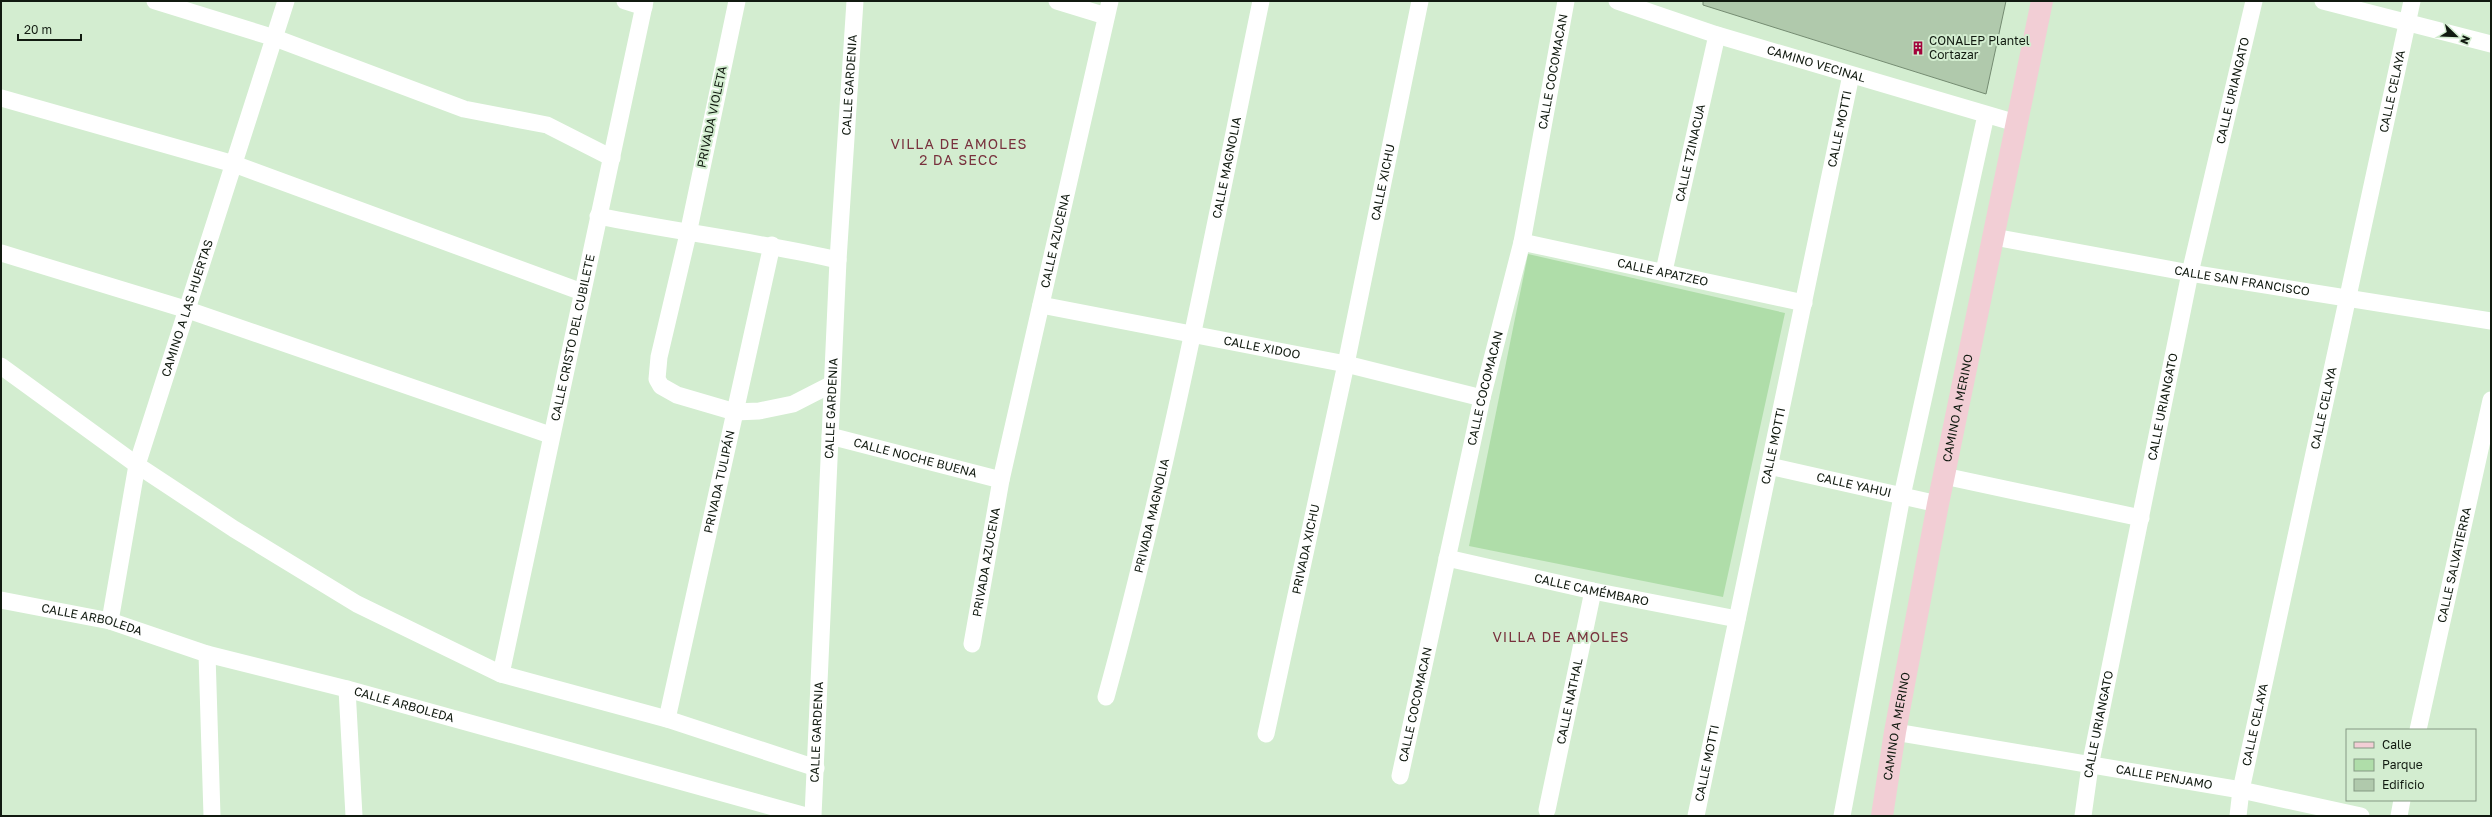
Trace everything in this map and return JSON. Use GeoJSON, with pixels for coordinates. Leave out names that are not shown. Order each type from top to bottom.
{"type":"FeatureCollection","features":[{"type":"Feature","properties":{"kind":"street"},"geometry":{"type":"LineString","coordinates":[[155,1],[275,38],[464,110],[547,125],[612,158]]}},
{"type":"Feature","properties":{"kind":"street","name":"CAMINO A LAS HUERTAS"},"geometry":{"type":"LineString","coordinates":[[110,621],[137,464],[188,310],[286,1]]}},
{"type":"Feature","properties":{"kind":"street"},"geometry":{"type":"LineString","coordinates":[[625,1],[645,4]]}},
{"type":"Feature","properties":{"kind":"street","name":"PRIVADA VIOLETA"},"geometry":{"type":"LineString","coordinates":[[737,1],[688,234],[659,357],[657,379],[661,386],[692,401],[735,412],[759,411],[793,404],[832,384]]}},
{"type":"Feature","properties":{"kind":"street","name":"CALLE GARDENIA"},"geometry":{"type":"LineString","coordinates":[[813,816],[838,260],[855,1]]}},
{"type":"Feature","properties":{"kind":"street"},"geometry":{"type":"LineString","coordinates":[[1057,1],[1108,8]]}},
{"type":"Feature","properties":{"kind":"street","name":"CALLE MAGNOLIA"},"geometry":{"type":"LineString","coordinates":[[1192,334],[1261,1]]}},
{"type":"Feature","properties":{"kind":"street","name":"CALLE XICHU"},"geometry":{"type":"LineString","coordinates":[[1346,364],[1420,1]]}},
{"type":"Feature","properties":{"kind":"street","name":"CALLE COCOMACAN"},"geometry":{"type":"LineString","coordinates":[[1400,776],[1482,398],[1522,242],[1566,1]]}},
{"type":"Feature","properties":{"kind":"street","name":"CAMINO VECINAL"},"geometry":{"type":"LineString","coordinates":[[1618,1],[1717,35],[2016,123]]}},
{"type":"Feature","properties":{"kind":"street","name":"CAMINO A MERINO"},"geometry":{"type":"LineString","coordinates":[[1882,816],[1895,732],[1938,504],[2042,1]]}},
{"type":"Feature","properties":{"kind":"street","name":"CALLE URIANGATO"},"geometry":{"type":"LineString","coordinates":[[2083,816],[2090,766],[2190,273],[2254,1]]}},
{"type":"Feature","properties":{"kind":"street"},"geometry":{"type":"LineString","coordinates":[[2322,1],[2491,44]]}},
{"type":"Feature","properties":{"kind":"street","name":"CALLE CELAYA"},"geometry":{"type":"LineString","coordinates":[[2238,816],[2241,790],[2349,299],[2412,1]]}},
{"type":"Feature","properties":{"kind":"street","name":"CALLE CRISTO DEL CUBILETE"},"geometry":{"type":"LineString","coordinates":[[501,674],[550,435],[645,4]]}},
{"type":"Feature","properties":{"kind":"street","name":"CALLE AZUCENA"},"geometry":{"type":"LineString","coordinates":[[1001,480],[1108,8]]}},
{"type":"Feature","properties":{"kind":"street","name":"CALLE TZINACUA"},"geometry":{"type":"LineString","coordinates":[[1664,271],[1717,35]]}},
{"type":"Feature","properties":{"kind":"street","name":"CALLE MOTTI"},"geometry":{"type":"LineString","coordinates":[[1696,816],[1851,75]]}},
{"type":"Feature","properties":{"kind":"street"},"geometry":{"type":"LineString","coordinates":[[1,98],[234,164],[582,292]]}},
{"type":"Feature","properties":{"kind":"street"},"geometry":{"type":"LineString","coordinates":[[1842,816],[1902,496],[1986,115]]}},
{"type":"Feature","properties":{"kind":"street"},"geometry":{"type":"LineString","coordinates":[[598,216],[688,234],[772,245],[838,260]]}},
{"type":"Feature","properties":{"kind":"street","name":"CALLE SAN FRANCISCO"},"geometry":{"type":"LineString","coordinates":[[1994,237],[2190,273],[2491,321]]}},
{"type":"Feature","properties":{"kind":"street","name":"CALLE APATZEO"},"geometry":{"type":"LineString","coordinates":[[1522,242],[1664,271],[1804,303]]}},
{"type":"Feature","properties":{"kind":"street","name":"PRIVADA TULIPÁN"},"geometry":{"type":"LineString","coordinates":[[667,719],[772,245]]}},
{"type":"Feature","properties":{"kind":"street"},"geometry":{"type":"LineString","coordinates":[[1,253],[188,310],[550,435]]}},
{"type":"Feature","properties":{"kind":"street","name":"CALLE XIDOO"},"geometry":{"type":"LineString","coordinates":[[1041,305],[1346,364],[1482,398]]}},
{"type":"Feature","properties":{"kind":"street","name":"PRIVADA MAGNOLIA"},"geometry":{"type":"LineString","coordinates":[[1106,697],[1127,620],[1192,334]]}},
{"type":"Feature","properties":{"kind":"street","name":"PRIVADA XICHU"},"geometry":{"type":"LineString","coordinates":[[1266,734],[1346,364]]}},
{"type":"Feature","properties":{"kind":"street"},"geometry":{"type":"LineString","coordinates":[[1,366],[137,464],[247,538],[357,604],[501,674],[667,719],[816,768]]}},
{"type":"Feature","properties":{"kind":"street","name":"CALLE SALVATIERRA"},"geometry":{"type":"LineString","coordinates":[[2418,729],[2491,400]]}},
{"type":"Feature","properties":{"kind":"street","name":"CALLE NOCHE BUENA"},"geometry":{"type":"LineString","coordinates":[[830,436],[1001,480]]}},
{"type":"Feature","properties":{"kind":"street","name":"CALLE YAHUI"},"geometry":{"type":"LineString","coordinates":[[1769,466],[1938,504]]}},
{"type":"Feature","properties":{"kind":"street"},"geometry":{"type":"LineString","coordinates":[[1944,476],[2141,518]]}},
{"type":"Feature","properties":{"kind":"street","name":"PRIVADA AZUCENA"},"geometry":{"type":"LineString","coordinates":[[972,644],[1001,480]]}},
{"type":"Feature","properties":{"kind":"street","name":"CALLE CAMÉMBARO"},"geometry":{"type":"LineString","coordinates":[[1447,558],[1593,591],[1737,619]]}},
{"type":"Feature","properties":{"kind":"street","name":"CALLE NATHAL"},"geometry":{"type":"LineString","coordinates":[[1547,810],[1593,591]]}},
{"type":"Feature","properties":{"kind":"street","name":"CALLE ARBOLEDA"},"geometry":{"type":"LineString","coordinates":[[1,600],[110,621],[207,654],[346,689],[806,816]]}},
{"type":"Feature","properties":{"kind":"street"},"geometry":{"type":"LineString","coordinates":[[207,654],[212,816]]}},
{"type":"Feature","properties":{"kind":"street"},"geometry":{"type":"LineString","coordinates":[[346,689],[354,816]]}},
{"type":"Feature","properties":{"kind":"street","name":"CALLE PENJAMO"},"geometry":{"type":"LineString","coordinates":[[1895,732],[2090,766],[2241,790],[2361,816]]}},
{"type":"Feature","properties":{"kind":"street"},"geometry":{"type":"LineString","coordinates":[[2398,816],[2402,801]]}},
{"type":"Feature","properties":{"kind":"green space"},"geometry":{"type":"Polygon","coordinates":[[[1528,254],[1785,313],[1723,597],[1469,546],[1528,254]]]}},
{"type":"Feature","properties":{"kind":"building","name":"CONALEP Plantel Cortazar"},"geometry":{"type":"Polygon","coordinates":[[[1703,1],[2006,1],[1986,94],[1703,5],[1703,1]]]}},
{"type":"Feature","properties":{"kind":"place","name":"CONALEP Plantel Cortazar"},"geometry":{"type":"Point","coordinates":[1918,48]}},
{"type":"Feature","properties":{"kind":"district","name":"VILLA DE AMOLES 2 DA SECC"},"geometry":{"type":"Point","coordinates":[959,152]}},
{"type":"Feature","properties":{"kind":"district","name":"VILLA DE AMOLES"},"geometry":{"type":"Point","coordinates":[1561,637]}}]}
